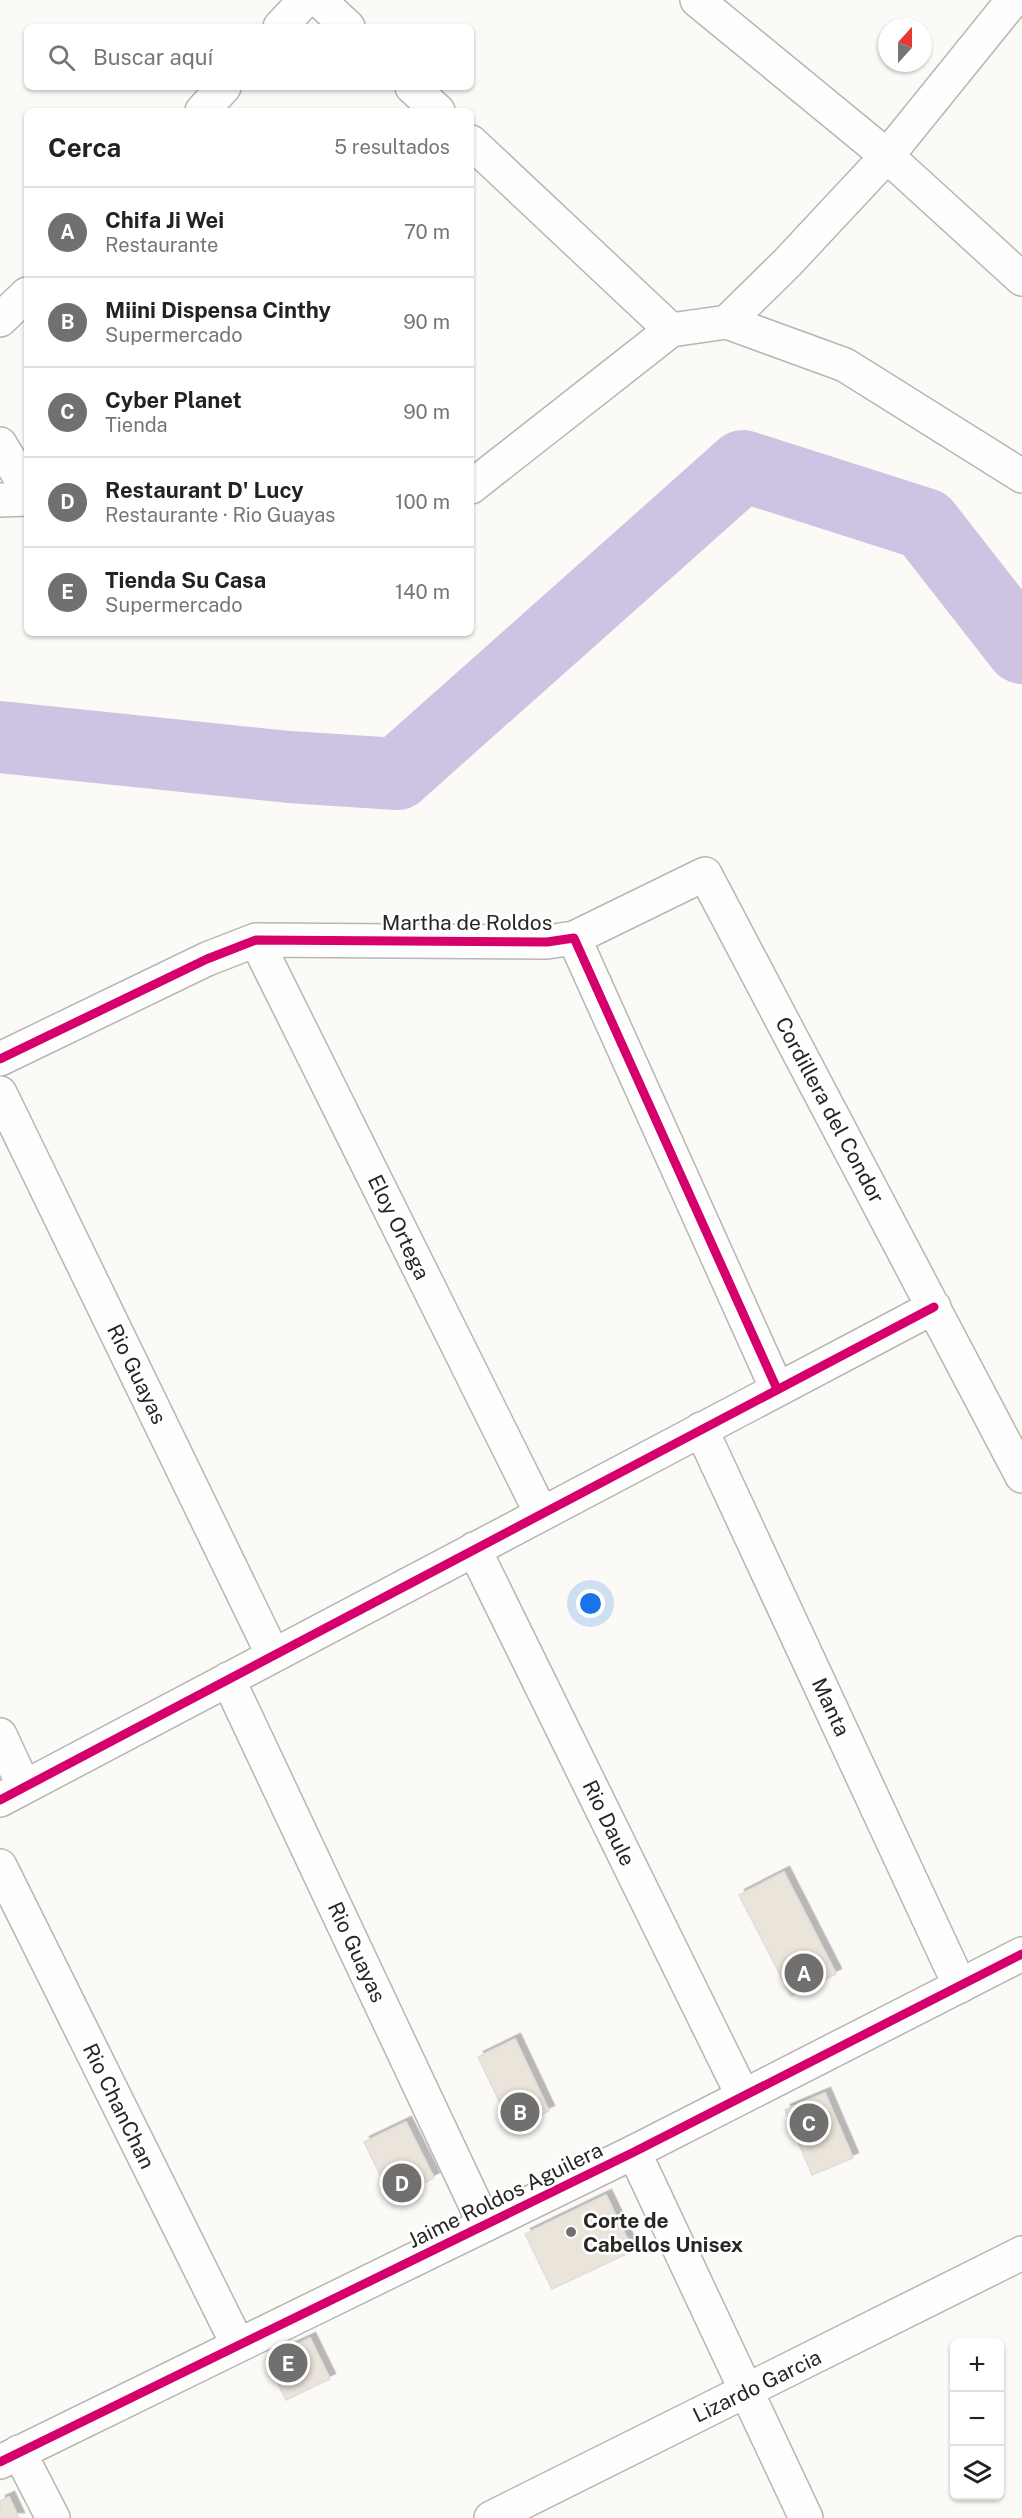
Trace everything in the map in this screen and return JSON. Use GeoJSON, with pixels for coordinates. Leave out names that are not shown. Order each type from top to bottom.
{"type":"FeatureCollection","features":[{"type":"Feature","properties":{"kind":"street"},"geometry":{"type":"LineString","coordinates":[[283,24],[305,0]]}},
{"type":"Feature","properties":{"kind":"street"},"geometry":{"type":"LineString","coordinates":[[319,0],[345,24]]}},
{"type":"Feature","properties":{"kind":"street"},"geometry":{"type":"LineString","coordinates":[[698,0],[887,156],[1022,279]]}},
{"type":"Feature","properties":{"kind":"street"},"geometry":{"type":"LineString","coordinates":[[727,322],[787,263],[887,156],[1013,0]]}},
{"type":"Feature","properties":{"kind":"street"},"geometry":{"type":"LineString","coordinates":[[205,108],[221,90]]}},
{"type":"Feature","properties":{"kind":"street"},"geometry":{"type":"LineString","coordinates":[[415,90],[435,108]]}},
{"type":"Feature","properties":{"kind":"street"},"geometry":{"type":"LineString","coordinates":[[474,145],[671,330]]}},
{"type":"Feature","properties":{"kind":"street"},"geometry":{"type":"LineString","coordinates":[[0,320],[24,297]]}},
{"type":"Feature","properties":{"kind":"street"},"geometry":{"type":"LineString","coordinates":[[474,485],[671,330],[727,322],[845,364],[1022,476]]}},
{"type":"Feature","properties":{"kind":"street"},"geometry":{"type":"LineString","coordinates":[[0,444],[24,484]]}},
{"type":"Feature","properties":{"kind":"street"},"geometry":{"type":"LineString","coordinates":[[0,500],[24,500]]}},
{"type":"Feature","properties":{"kind":"street","name":"Cordillera del Condor"},"geometry":{"type":"LineString","coordinates":[[574,938],[705,874],[1022,1476]]}},
{"type":"Feature","properties":{"kind":"street","name":"Martha de Roldos"},"geometry":{"type":"LineString","coordinates":[[0,1059],[207,959],[256,940],[547,942],[574,938],[777,1389]]}},
{"type":"Feature","properties":{"kind":"street","name":"Eloy Ortega"},"geometry":{"type":"LineString","coordinates":[[256,940],[541,1514]]}},
{"type":"Feature","properties":{"kind":"street","name":"Rio Guayas"},"geometry":{"type":"LineString","coordinates":[[0,1093],[273,1655]]}},
{"type":"Feature","properties":{"kind":"street"},"geometry":{"type":"LineString","coordinates":[[0,1735],[12,1793],[934,1307]]}},
{"type":"Feature","properties":{"kind":"street","name":"Manta"},"geometry":{"type":"LineString","coordinates":[[701,1429],[960,1986]]}},
{"type":"Feature","properties":{"kind":"street","name":"Rio Daule"},"geometry":{"type":"LineString","coordinates":[[474,1549],[743,2096]]}},
{"type":"Feature","properties":{"kind":"street","name":"Rio Guayas"},"geometry":{"type":"LineString","coordinates":[[228,1679],[485,2225]]}},
{"type":"Feature","properties":{"kind":"street","name":"Rio ChanChan"},"geometry":{"type":"LineString","coordinates":[[0,1866],[238,2345]]}},
{"type":"Feature","properties":{"kind":"street","name":"Jaime Roldos Aguilera"},"geometry":{"type":"LineString","coordinates":[[10,2457],[634,2152],[1022,1954]]}},
{"type":"Feature","properties":{"kind":"street"},"geometry":{"type":"LineString","coordinates":[[634,2152],[806,2518]]}},
{"type":"Feature","properties":{"kind":"street","name":"Lizardo Garcia"},"geometry":{"type":"LineString","coordinates":[[490,2518],[747,2392],[1022,2253]]}},
{"type":"Feature","properties":{"kind":"street"},"geometry":{"type":"LineString","coordinates":[[10,2457],[53,2518]]}},
{"type":"Feature","properties":{"kind":"building"},"geometry":{"type":"Polygon","coordinates":[[[784,1872],[836,1974],[791,1996],[739,1895],[784,1872]]]}},
{"type":"Feature","properties":{"kind":"building"},"geometry":{"type":"Polygon","coordinates":[[[515,2039],[549,2111],[512,2128],[478,2057],[515,2039]]]}},
{"type":"Feature","properties":{"kind":"building"},"geometry":{"type":"Polygon","coordinates":[[[825,2093],[853,2158],[812,2175],[785,2110],[825,2093]]]}},
{"type":"Feature","properties":{"kind":"building"},"geometry":{"type":"Polygon","coordinates":[[[406,2122],[434,2178],[392,2199],[364,2142],[406,2122]]]}},
{"type":"Feature","properties":{"kind":"building"},"geometry":{"type":"Polygon","coordinates":[[[606,2195],[633,2251],[552,2289],[525,2234],[606,2195]]]}},
{"type":"Feature","properties":{"kind":"building"},"geometry":{"type":"Polygon","coordinates":[[[310,2338],[330,2379],[286,2400],[266,2359],[310,2338]]]}},
{"type":"Feature","properties":{"kind":"building"},"geometry":{"type":"Polygon","coordinates":[[[9,2497],[19,2518],[0,2518],[0,2501],[9,2497]]]}},
{"type":"Feature","properties":{"kind":"waterway"},"geometry":{"type":"LineString","coordinates":[[0,737],[289,767],[397,774],[743,466],[925,524],[1022,648]]}},
{"type":"Feature","properties":{"kind":"cycle path"},"geometry":{"type":"LineString","coordinates":[[0,1059],[207,959],[256,940],[547,942],[574,938],[777,1389]]}},
{"type":"Feature","properties":{"kind":"cycle path"},"geometry":{"type":"LineString","coordinates":[[0,1800],[934,1307]]}},
{"type":"Feature","properties":{"kind":"cycle path"},"geometry":{"type":"LineString","coordinates":[[0,2462],[634,2152],[1022,1954]]}},
{"type":"Feature","properties":{"kind":"place","name":"Chifa Ji Wei"},"geometry":{"type":"Point","coordinates":[804,1973]}},
{"type":"Feature","properties":{"kind":"place","name":"Miini Dispensa Cinthy"},"geometry":{"type":"Point","coordinates":[520,2112]}},
{"type":"Feature","properties":{"kind":"place","name":"Cyber Planet"},"geometry":{"type":"Point","coordinates":[809,2123]}},
{"type":"Feature","properties":{"kind":"place","name":"Restaurant D' Lucy"},"geometry":{"type":"Point","coordinates":[402,2183]}},
{"type":"Feature","properties":{"kind":"place","name":"Corte de Cabellos Unisex"},"geometry":{"type":"Point","coordinates":[571,2232]}},
{"type":"Feature","properties":{"kind":"place","name":"Tienda Su Casa"},"geometry":{"type":"Point","coordinates":[288,2363]}}]}
